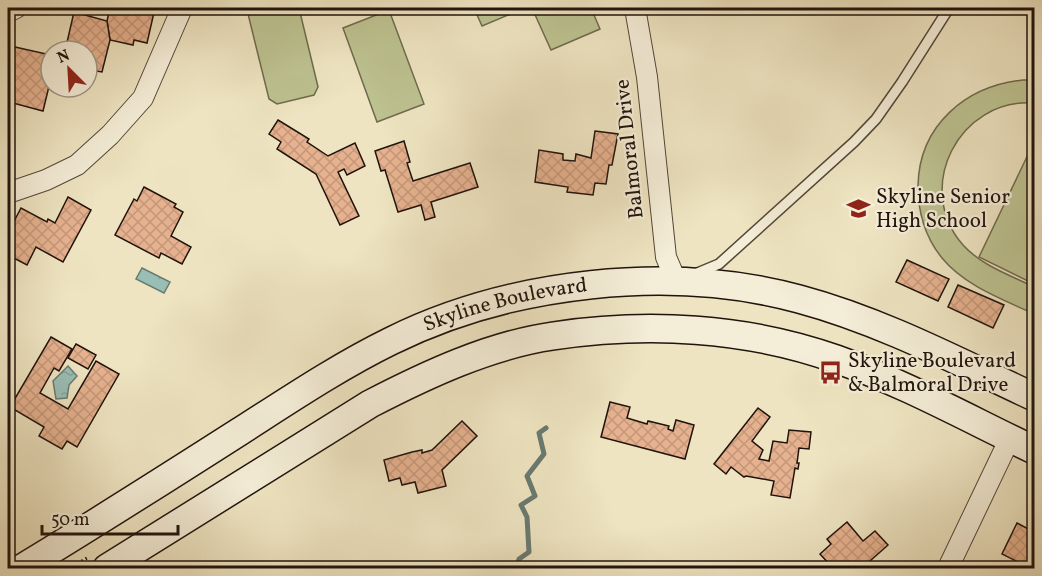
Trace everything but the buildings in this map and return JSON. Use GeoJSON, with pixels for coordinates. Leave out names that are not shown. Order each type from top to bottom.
{"type":"FeatureCollection","features":[{"type":"Feature","properties":{"kind":"main road","name":"Skyline Boulevard"},"geometry":{"type":"LineString","coordinates":[[22,568],[327,376],[393,340],[483,306],[569,287],[617,282],[677,283],[733,286],[796,298],[850,314],[912,339],[1035,397]]}},
{"type":"Feature","properties":{"kind":"main road"},"geometry":{"type":"LineString","coordinates":[[677,283],[679,328]]}},
{"type":"Feature","properties":{"kind":"main road","name":"Skyline Boulevard"},"geometry":{"type":"LineString","coordinates":[[107,568],[370,404],[423,377],[483,355],[551,336],[618,330],[679,328],[759,338],[785,344],[835,359],[888,379],[1035,450]]}},
{"type":"Feature","properties":{"kind":"street"},"geometry":{"type":"LineString","coordinates":[[8,12],[16,8]]}},
{"type":"Feature","properties":{"kind":"street"},"geometry":{"type":"LineString","coordinates":[[8,193],[46,180],[77,165],[110,135],[143,98],[182,8]]}},
{"type":"Feature","properties":{"kind":"street","name":"Balmoral Drive"},"geometry":{"type":"LineString","coordinates":[[635,8],[647,77],[666,257],[677,283]]}},
{"type":"Feature","properties":{"kind":"street"},"geometry":{"type":"LineString","coordinates":[[948,568],[1010,438]]}},
{"type":"Feature","properties":{"kind":"lane"},"geometry":{"type":"LineString","coordinates":[[677,283],[719,264],[854,142],[876,119],[949,8]]}},
{"type":"Feature","properties":{"kind":"lane"},"geometry":{"type":"LineString","coordinates":[[1030,8],[1035,10]]}},
{"type":"Feature","properties":{"kind":"green space"},"geometry":{"type":"Polygon","coordinates":[[[252,8],[299,8],[318,87],[314,95],[277,104],[269,99],[248,14],[252,8]]]}},
{"type":"Feature","properties":{"kind":"green space"},"geometry":{"type":"Polygon","coordinates":[[[474,8],[525,8],[482,26],[474,8]]]}},
{"type":"Feature","properties":{"kind":"green space"},"geometry":{"type":"Polygon","coordinates":[[[532,8],[591,8],[600,29],[551,50],[532,8]]]}},
{"type":"Feature","properties":{"kind":"green space"},"geometry":{"type":"Polygon","coordinates":[[[389,10],[424,104],[377,122],[343,28],[389,10]]]}},
{"type":"Feature","properties":{"kind":"green space"},"geometry":{"type":"Polygon","coordinates":[[[1023,80],[1034,80],[1034,103],[1007,105],[984,115],[965,131],[952,151],[944,174],[942,198],[949,222],[963,245],[979,259],[1034,287],[1034,314],[985,291],[951,268],[931,242],[921,215],[918,196],[920,164],[927,145],[937,127],[950,112],[965,100],[983,91],[1023,80]]]}},
{"type":"Feature","properties":{"kind":"green space"},"geometry":{"type":"Polygon","coordinates":[[[1034,142],[1034,284],[979,257],[1034,142]]]}},
{"type":"Feature","properties":{"kind":"water"},"geometry":{"type":"Polygon","coordinates":[[[142,268],[170,282],[164,293],[136,279],[142,268]]]}},
{"type":"Feature","properties":{"kind":"water"},"geometry":{"type":"Polygon","coordinates":[[[68,366],[77,376],[69,385],[67,398],[56,399],[53,381],[68,366]]]}},
{"type":"Feature","properties":{"kind":"waterway"},"geometry":{"type":"LineString","coordinates":[[516,568],[519,559],[529,552],[527,517],[521,505],[535,496],[527,476],[544,454],[539,433],[546,428]]}},
{"type":"Feature","properties":{"kind":"place","name":"Skyline Senior High School"},"geometry":{"type":"Point","coordinates":[858,209]}},
{"type":"Feature","properties":{"kind":"place","name":"Skyline Boulevard & Balmoral Drive"},"geometry":{"type":"Point","coordinates":[830,373]}}]}
